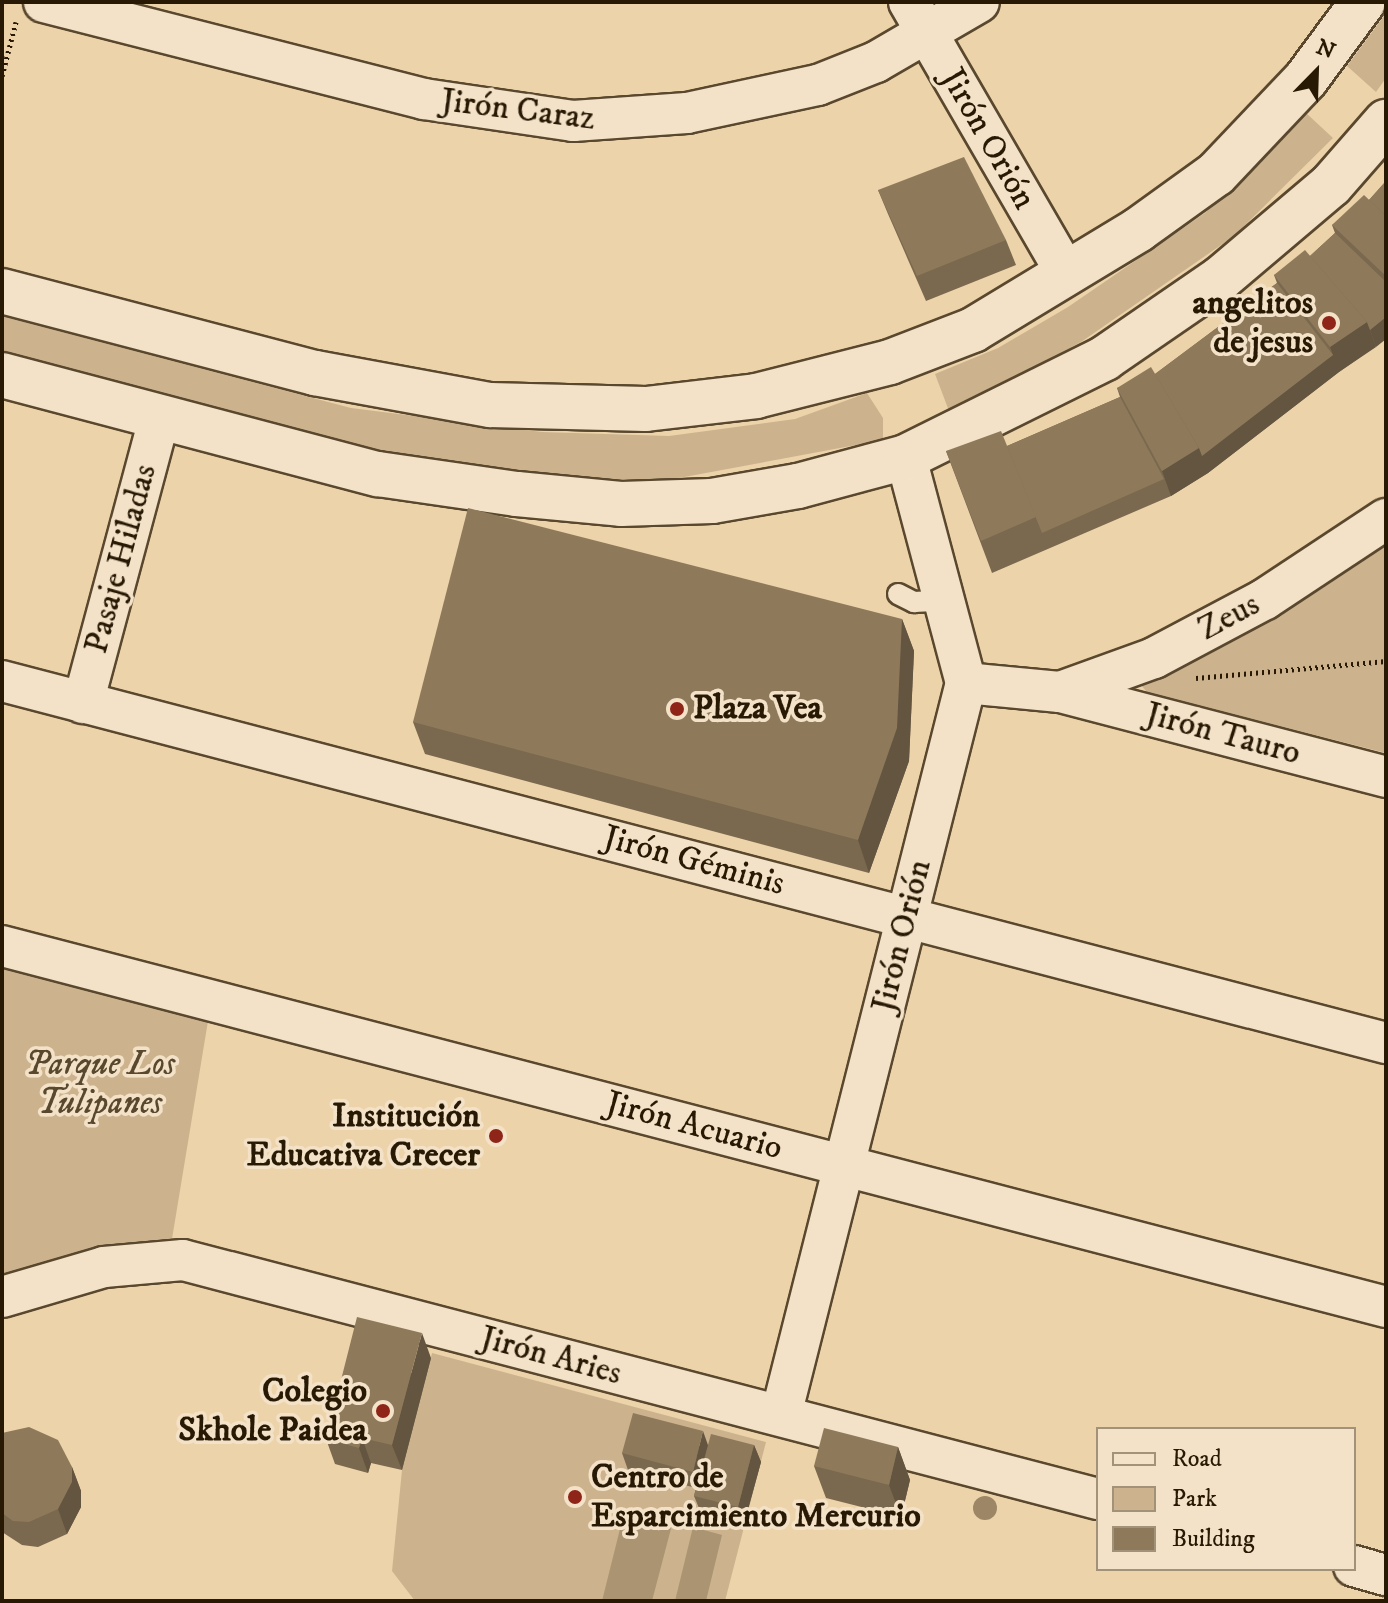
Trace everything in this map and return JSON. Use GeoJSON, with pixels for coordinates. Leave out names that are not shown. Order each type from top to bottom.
{"type":"FeatureCollection","features":[{"type":"Feature","properties":{"kind":"main road"},"geometry":{"type":"LineString","coordinates":[[2,291],[372,386],[541,409],[646,409],[756,396],[890,362],[973,330],[1067,275],[1216,174],[1306,79],[1363,2]]}},
{"type":"Feature","properties":{"kind":"main road"},"geometry":{"type":"LineString","coordinates":[[2,375],[378,474],[621,504],[712,501],[798,486],[906,457],[1105,358],[1207,288],[1331,185],[1386,122]]}},
{"type":"Feature","properties":{"kind":"street","name":"Jirón Caraz"},"geometry":{"type":"LineString","coordinates":[[53,8],[424,99],[573,121],[687,113],[784,94],[845,76],[918,18],[979,2]]}},
{"type":"Feature","properties":{"kind":"street","name":"Jirón Orión"},"geometry":{"type":"LineString","coordinates":[[918,18],[1067,275]]}},
{"type":"Feature","properties":{"kind":"street","name":"Pasaje Hiladas"},"geometry":{"type":"LineString","coordinates":[[83,703],[160,416]]}},
{"type":"Feature","properties":{"kind":"street","name":"Jirón Orión"},"geometry":{"type":"LineString","coordinates":[[781,1415],[966,683],[948,600],[906,457]]}},
{"type":"Feature","properties":{"kind":"street","name":"Zeus"},"geometry":{"type":"LineString","coordinates":[[1060,692],[1154,658],[1251,607],[1386,519]]}},
{"type":"Feature","properties":{"kind":"street","name":"Jirón Géminis"},"geometry":{"type":"LineString","coordinates":[[2,681],[1386,1043]]}},
{"type":"Feature","properties":{"kind":"street","name":"Jirón Tauro"},"geometry":{"type":"LineString","coordinates":[[966,683],[1060,692],[1386,777]]}},
{"type":"Feature","properties":{"kind":"street","name":"Jirón Acuario"},"geometry":{"type":"LineString","coordinates":[[2,946],[1386,1307]]}},
{"type":"Feature","properties":{"kind":"street","name":"Jirón Aries"},"geometry":{"type":"LineString","coordinates":[[2,1297],[104,1267],[183,1260],[1096,1498]]}},
{"type":"Feature","properties":{"kind":"street"},"geometry":{"type":"LineString","coordinates":[[1356,1567],[1386,1575]]}},
{"type":"Feature","properties":{"kind":"lane"},"geometry":{"type":"LineString","coordinates":[[898,594],[914,602],[948,600]]}},
{"type":"Feature","properties":{"kind":"path"},"geometry":{"type":"LineString","coordinates":[[2,76],[53,8]]}},
{"type":"Feature","properties":{"kind":"path"},"geometry":{"type":"LineString","coordinates":[[1191,678],[1386,661]]}},
{"type":"Feature","properties":{"kind":"green space"},"geometry":{"type":"Polygon","coordinates":[[[1386,13],[1386,78],[1376,92],[1347,66],[1386,13]]]}},
{"type":"Feature","properties":{"kind":"green space"},"geometry":{"type":"Polygon","coordinates":[[[1305,112],[1333,138],[1234,236],[1081,342],[949,411],[935,374],[998,348],[1068,307],[1205,213],[1305,112]]]}},
{"type":"Feature","properties":{"kind":"green space"},"geometry":{"type":"Polygon","coordinates":[[[2,316],[351,408],[542,432],[669,436],[795,419],[867,393],[883,418],[883,440],[668,480],[517,477],[369,456],[2,357],[2,316]]]}},
{"type":"Feature","properties":{"kind":"green space"},"geometry":{"type":"Polygon","coordinates":[[[1386,528],[1386,753],[1147,692],[1140,684],[1386,528]]]}},
{"type":"Feature","properties":{"kind":"green space","name":"Parque Los Tulipanes"},"geometry":{"type":"Polygon","coordinates":[[[2,958],[210,1009],[171,1245],[2,1290],[2,958]]]}},
{"type":"Feature","properties":{"kind":"green space","name":"Centro de Esparcimiento Mercurio"},"geometry":{"type":"Polygon","coordinates":[[[432,1353],[766,1442],[725,1601],[415,1601],[392,1571],[402,1470],[432,1353]]]}},
{"type":"Feature","properties":{"kind":"shaded area"},"geometry":{"type":"Polygon","coordinates":[[[625,1509],[673,1521],[652,1601],[602,1601],[625,1509]]]}},
{"type":"Feature","properties":{"kind":"shaded area"},"geometry":{"type":"Polygon","coordinates":[[[693,1527],[722,1535],[706,1601],[675,1601],[693,1527]]]}},
{"type":"Feature","properties":{"kind":"building"},"geometry":{"type":"Polygon","coordinates":[[[964,157],[1006,240],[917,276],[878,190],[964,157]]]}},
{"type":"Feature","properties":{"kind":"building"},"geometry":{"type":"Polygon","coordinates":[[[1386,181],[1386,216],[1369,200],[1386,181]]]}},
{"type":"Feature","properties":{"kind":"building"},"geometry":{"type":"Polygon","coordinates":[[[1364,195],[1386,216],[1386,276],[1332,225],[1364,195]]]}},
{"type":"Feature","properties":{"kind":"building"},"geometry":{"type":"Polygon","coordinates":[[[1335,233],[1386,282],[1386,317],[1370,330],[1367,322],[1310,256],[1335,233]]]}},
{"type":"Feature","properties":{"kind":"building"},"geometry":{"type":"Polygon","coordinates":[[[1305,250],[1367,322],[1330,347],[1274,275],[1305,250]]]}},
{"type":"Feature","properties":{"kind":"building"},"geometry":{"type":"Polygon","coordinates":[[[1277,283],[1333,355],[1202,456],[1155,374],[1277,283]]]}},
{"type":"Feature","properties":{"kind":"building"},"geometry":{"type":"Polygon","coordinates":[[[1151,367],[1199,448],[1162,471],[1117,388],[1151,367]]]}},
{"type":"Feature","properties":{"kind":"building"},"geometry":{"type":"Polygon","coordinates":[[[1120,397],[1164,479],[1042,533],[1007,446],[1120,397]]]}},
{"type":"Feature","properties":{"kind":"building"},"geometry":{"type":"Polygon","coordinates":[[[1001,431],[1036,517],[981,541],[946,451],[1001,431]]]}},
{"type":"Feature","properties":{"kind":"building"},"geometry":{"type":"Polygon","coordinates":[[[468,508],[902,619],[897,728],[858,840],[413,722],[468,508]]]}},
{"type":"Feature","properties":{"kind":"building"},"geometry":{"type":"Polygon","coordinates":[[[357,1317],[422,1333],[392,1445],[362,1438],[359,1448],[326,1439],[357,1317]]]}},
{"type":"Feature","properties":{"kind":"building"},"geometry":{"type":"Polygon","coordinates":[[[633,1413],[703,1431],[693,1472],[622,1453],[633,1413]]]}},
{"type":"Feature","properties":{"kind":"building"},"geometry":{"type":"Polygon","coordinates":[[[29,1427],[58,1440],[72,1467],[72,1482],[58,1509],[29,1522],[13,1521],[2,1513],[2,1433],[29,1427]]]}},
{"type":"Feature","properties":{"kind":"building"},"geometry":{"type":"Polygon","coordinates":[[[824,1428],[898,1447],[889,1485],[814,1466],[824,1428]]]}},
{"type":"Feature","properties":{"kind":"building"},"geometry":{"type":"Polygon","coordinates":[[[711,1434],[754,1445],[738,1507],[694,1496],[711,1434]]]}},
{"type":"Feature","properties":{"kind":"place","name":"angelitos de jesus"},"geometry":{"type":"Point","coordinates":[1329,323]}},
{"type":"Feature","properties":{"kind":"place","name":"Plaza Vea"},"geometry":{"type":"Point","coordinates":[677,709]}},
{"type":"Feature","properties":{"kind":"place","name":"Institución Educativa Crecer"},"geometry":{"type":"Point","coordinates":[496,1136]}},
{"type":"Feature","properties":{"kind":"place","name":"Colegio Skhole Paidea"},"geometry":{"type":"Point","coordinates":[383,1411]}},
{"type":"Feature","properties":{"kind":"place","name":"Centro de Esparcimiento Mercurio"},"geometry":{"type":"Point","coordinates":[575,1497]}}]}
